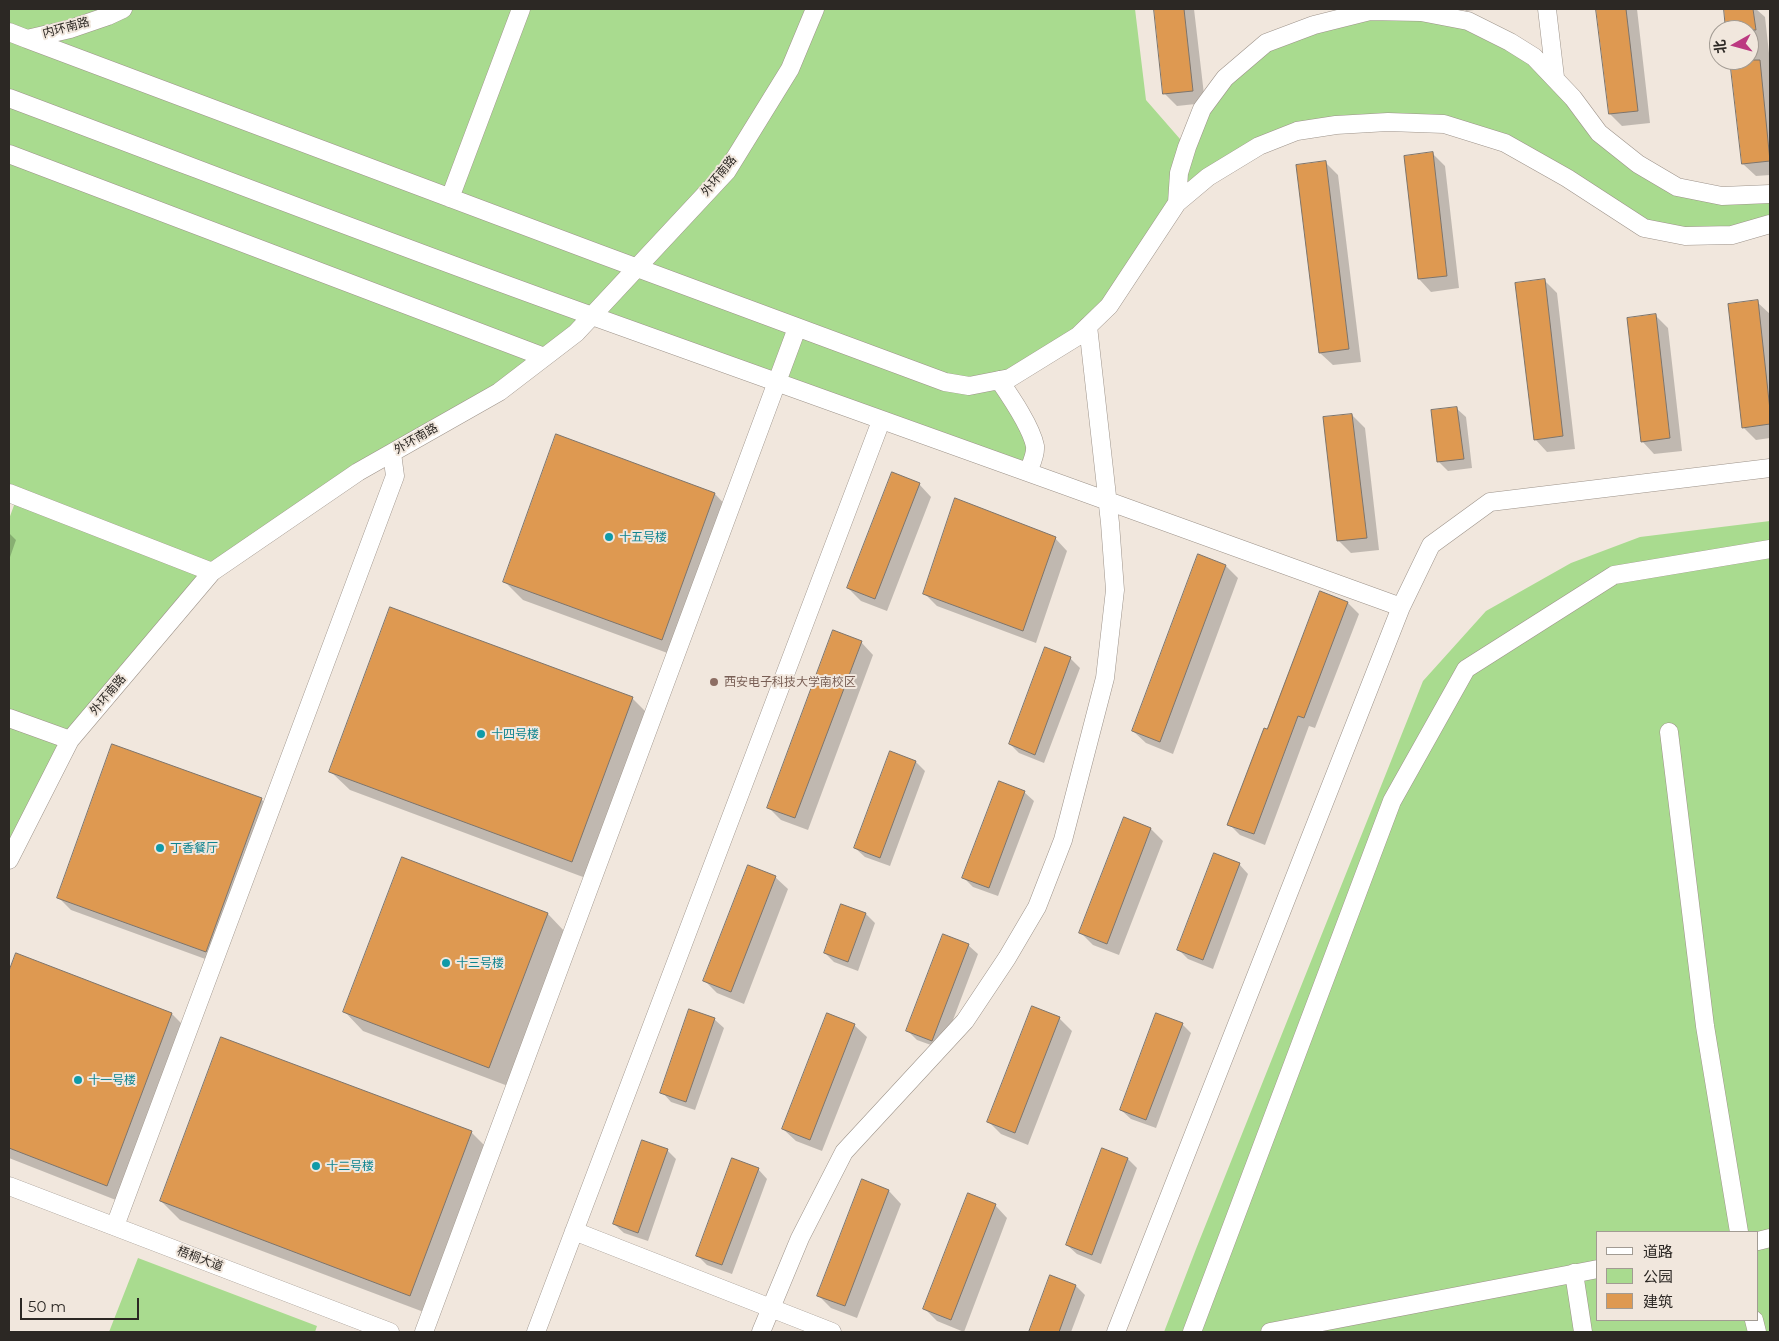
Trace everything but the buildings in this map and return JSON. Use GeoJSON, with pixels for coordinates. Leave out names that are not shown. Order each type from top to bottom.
{"type":"FeatureCollection","features":[{"type":"Feature","properties":{"kind":"street","name":"内环南路"},"geometry":{"type":"LineString","coordinates":[[9,32],[27,38],[70,29],[123,9]]}},
{"type":"Feature","properties":{"kind":"street"},"geometry":{"type":"LineString","coordinates":[[450,198],[521,9]]}},
{"type":"Feature","properties":{"kind":"street","name":"外环南路"},"geometry":{"type":"LineString","coordinates":[[9,860],[70,740],[212,572],[358,472],[499,392],[576,333],[727,171],[790,69],[815,9]]}},
{"type":"Feature","properties":{"kind":"street"},"geometry":{"type":"LineString","coordinates":[[1546,9],[1555,77]]}},
{"type":"Feature","properties":{"kind":"street"},"geometry":{"type":"LineString","coordinates":[[1176,203],[1179,173],[1187,147],[1202,109],[1225,78],[1266,43],[1314,25],[1370,11],[1421,12],[1468,21],[1510,42],[1534,57],[1573,98],[1599,133],[1638,164],[1677,186],[1722,196],[1770,194]]}},
{"type":"Feature","properties":{"kind":"street"},"geometry":{"type":"LineString","coordinates":[[27,38],[797,328],[945,382],[969,386],[1010,378],[1078,336],[1109,306],[1176,203],[1208,177],[1259,146],[1297,131],[1336,125],[1388,122],[1444,124],[1505,143],[1567,178],[1644,228],[1694,236],[1732,234],[1770,224]]}},
{"type":"Feature","properties":{"kind":"street"},"geometry":{"type":"LineString","coordinates":[[9,98],[592,316],[881,421],[1107,500],[1401,608]]}},
{"type":"Feature","properties":{"kind":"street"},"geometry":{"type":"LineString","coordinates":[[9,154],[544,357]]}},
{"type":"Feature","properties":{"kind":"street"},"geometry":{"type":"LineString","coordinates":[[761,1332],[800,1238],[844,1152],[965,1021],[1007,958],[1037,907],[1062,840],[1106,678],[1115,590],[1088,326]]}},
{"type":"Feature","properties":{"kind":"street"},"geometry":{"type":"LineString","coordinates":[[424,1332],[797,328]]}},
{"type":"Feature","properties":{"kind":"street"},"geometry":{"type":"LineString","coordinates":[[999,380],[1014,402],[1035,446],[1034,459],[1028,472]]}},
{"type":"Feature","properties":{"kind":"street"},"geometry":{"type":"LineString","coordinates":[[536,1332],[881,421]]}},
{"type":"Feature","properties":{"kind":"street"},"geometry":{"type":"LineString","coordinates":[[115,1226],[395,476],[392,453]]}},
{"type":"Feature","properties":{"kind":"street"},"geometry":{"type":"LineString","coordinates":[[1116,1332],[1401,608],[1431,545],[1490,502],[1770,468]]}},
{"type":"Feature","properties":{"kind":"street"},"geometry":{"type":"LineString","coordinates":[[9,494],[212,572]]}},
{"type":"Feature","properties":{"kind":"street"},"geometry":{"type":"LineString","coordinates":[[1192,1332],[1392,801],[1466,669],[1614,575],[1770,548]]}},
{"type":"Feature","properties":{"kind":"street"},"geometry":{"type":"LineString","coordinates":[[9,718],[70,740]]}},
{"type":"Feature","properties":{"kind":"street"},"geometry":{"type":"LineString","coordinates":[[1669,732],[1705,1026],[1739,1231]]}},
{"type":"Feature","properties":{"kind":"street","name":"梧桐大道"},"geometry":{"type":"LineString","coordinates":[[9,1186],[390,1332]]}},
{"type":"Feature","properties":{"kind":"street"},"geometry":{"type":"LineString","coordinates":[[574,1231],[832,1332]]}},
{"type":"Feature","properties":{"kind":"street"},"geometry":{"type":"LineString","coordinates":[[1270,1332],[1596,1269]]}},
{"type":"Feature","properties":{"kind":"street"},"geometry":{"type":"LineString","coordinates":[[1574,1273],[1583,1332]]}},
{"type":"Feature","properties":{"kind":"green space"},"geometry":{"type":"Polygon","coordinates":[[[9,9],[1135,9],[1146,100],[1187,147],[1197,122],[1266,43],[1350,16],[1421,12],[1510,42],[1599,133],[1677,187],[1770,194],[1770,224],[1732,235],[1644,228],[1505,143],[1388,122],[1259,146],[1177,203],[1109,306],[1010,378],[1029,430],[1028,472],[592,316],[544,357],[212,572],[70,740],[9,860],[9,519],[17,497],[9,493],[9,9]]]}},
{"type":"Feature","properties":{"kind":"green space"},"geometry":{"type":"Polygon","coordinates":[[[1770,521],[1770,1332],[1164,1332],[1423,681],[1486,611],[1571,563],[1640,537],[1770,521]]]}},
{"type":"Feature","properties":{"kind":"green space"},"geometry":{"type":"Polygon","coordinates":[[[138,1258],[317,1326],[315,1332],[109,1332],[138,1258]]]}},
{"type":"Feature","properties":{"kind":"place","name":"十五号楼"},"geometry":{"type":"Point","coordinates":[609,537]}},
{"type":"Feature","properties":{"kind":"place","name":"西安电子科技大学南校区"},"geometry":{"type":"Point","coordinates":[714,682]}},
{"type":"Feature","properties":{"kind":"place","name":"十四号楼"},"geometry":{"type":"Point","coordinates":[481,734]}},
{"type":"Feature","properties":{"kind":"place","name":"丁香餐厅"},"geometry":{"type":"Point","coordinates":[160,848]}},
{"type":"Feature","properties":{"kind":"place","name":"十三号楼"},"geometry":{"type":"Point","coordinates":[446,963]}},
{"type":"Feature","properties":{"kind":"place","name":"十一号楼"},"geometry":{"type":"Point","coordinates":[78,1080]}},
{"type":"Feature","properties":{"kind":"place","name":"十二号楼"},"geometry":{"type":"Point","coordinates":[316,1166]}}]}
